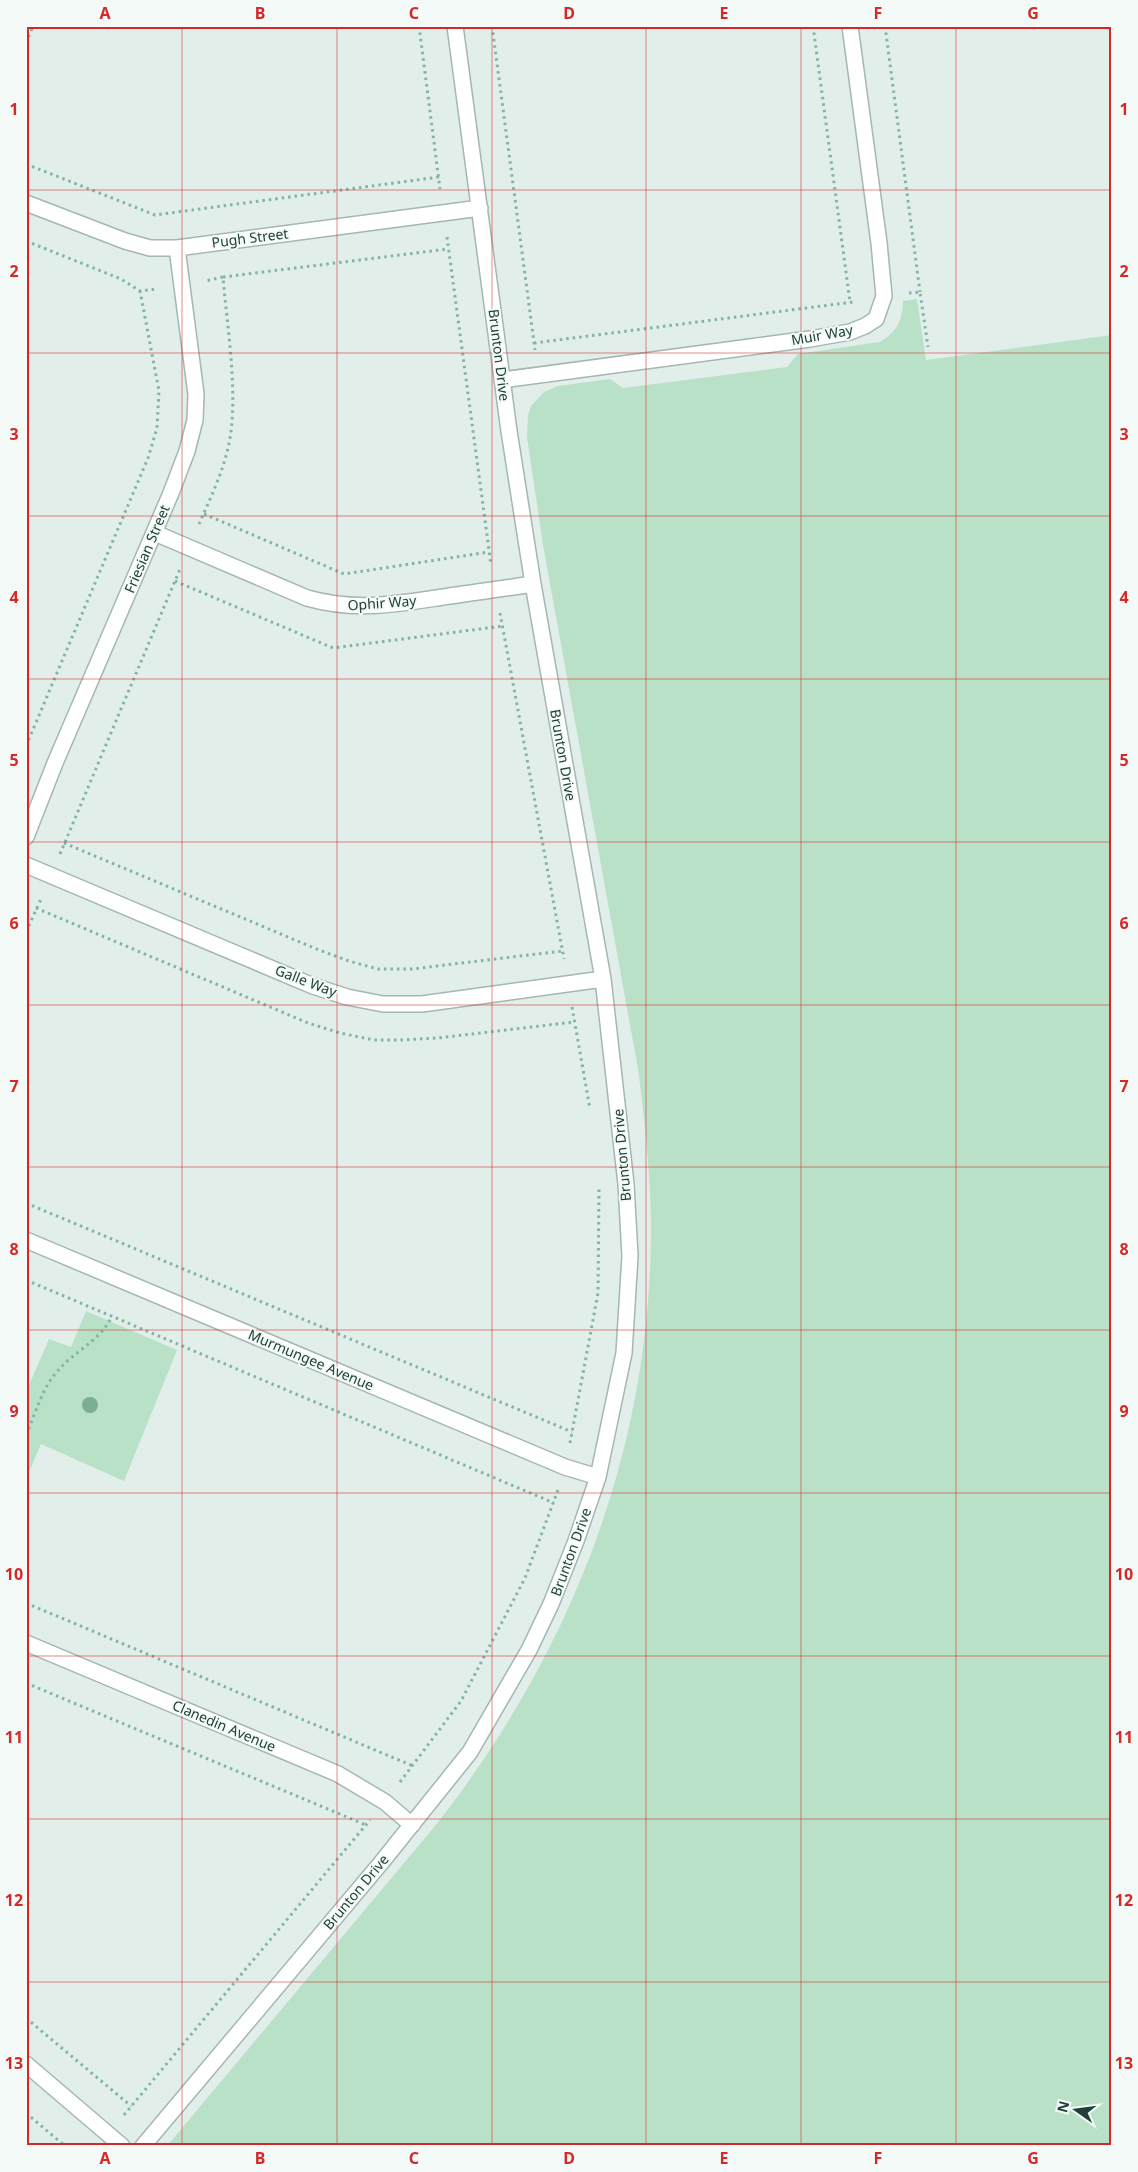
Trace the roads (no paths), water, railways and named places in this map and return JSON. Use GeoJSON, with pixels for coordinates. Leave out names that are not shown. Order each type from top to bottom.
{"type":"FeatureCollection","features":[{"type":"Feature","properties":{"kind":"street","name":"Brunton Drive"},"geometry":{"type":"LineString","coordinates":[[143,2146],[412,1825],[470,1752],[529,1650],[555,1595],[576,1541],[598,1477],[624,1353],[630,1256],[626,1184],[604,979],[533,584],[502,380],[455,26]]}},
{"type":"Feature","properties":{"kind":"street","name":"Muir Way"},"geometry":{"type":"LineString","coordinates":[[502,380],[850,332],[876,319],[884,296],[879,243],[850,26]]}},
{"type":"Feature","properties":{"kind":"street","name":"Pugh Street"},"geometry":{"type":"LineString","coordinates":[[26,203],[125,242],[150,248],[178,248],[480,208]]}},
{"type":"Feature","properties":{"kind":"street","name":"Friesian Street"},"geometry":{"type":"LineString","coordinates":[[26,836],[55,763],[155,533],[187,451],[195,420],[196,394],[178,248]]}},
{"type":"Feature","properties":{"kind":"street","name":"Ophir Way"},"geometry":{"type":"LineString","coordinates":[[155,533],[307,598],[331,605],[355,607],[384,606],[533,584]]}},
{"type":"Feature","properties":{"kind":"street","name":"Galle Way"},"geometry":{"type":"LineString","coordinates":[[26,865],[313,986],[347,997],[383,1004],[422,1004],[604,979]]}},
{"type":"Feature","properties":{"kind":"street","name":"Murmungee Avenue"},"geometry":{"type":"LineString","coordinates":[[26,1240],[565,1467],[598,1477]]}},
{"type":"Feature","properties":{"kind":"street","name":"Clanedin Avenue"},"geometry":{"type":"LineString","coordinates":[[26,1643],[338,1774],[385,1802],[412,1825]]}},
{"type":"Feature","properties":{"kind":"street"},"geometry":{"type":"LineString","coordinates":[[26,2064],[122,2146]]}}]}
